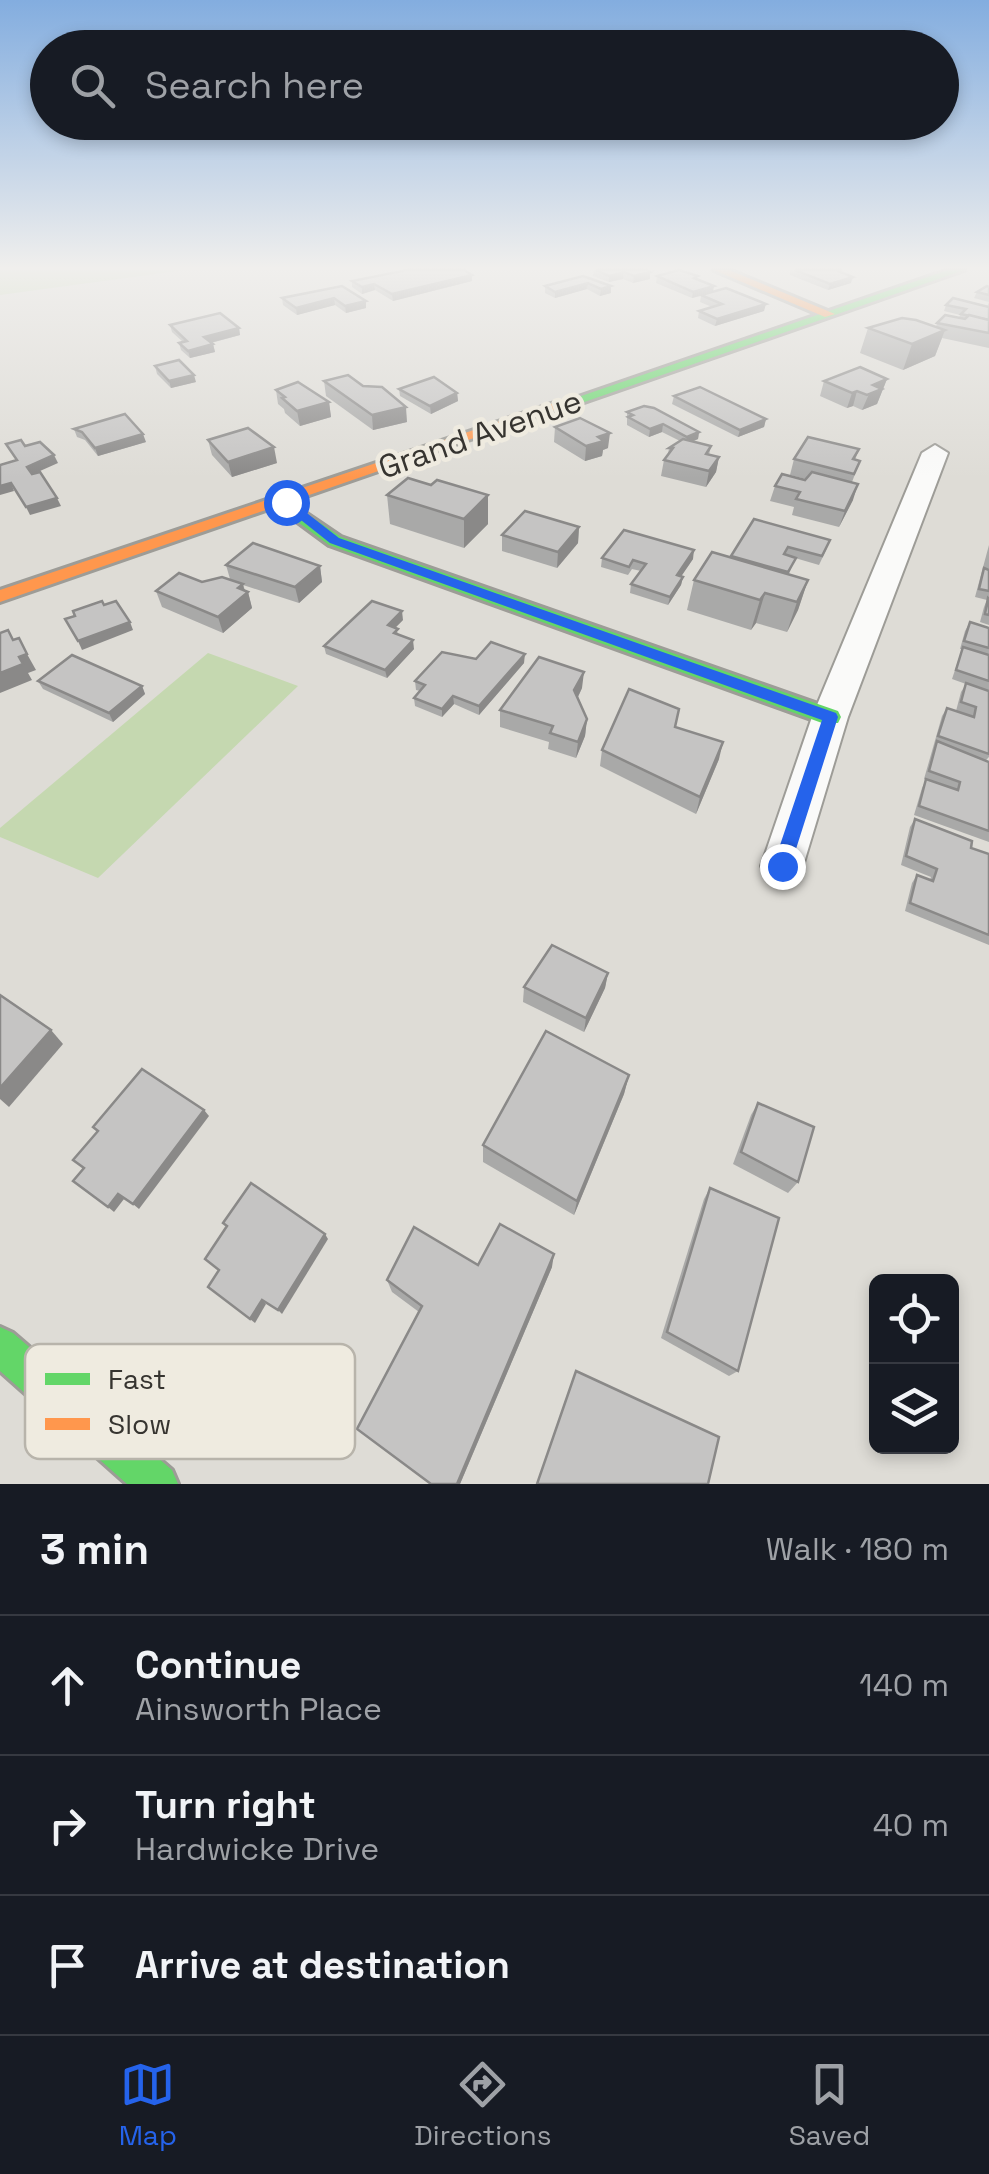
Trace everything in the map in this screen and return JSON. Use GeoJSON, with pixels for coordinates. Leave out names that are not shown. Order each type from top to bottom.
{"type":"FeatureCollection","features":[{"type":"Feature","properties":{"kind":"street","name":"Grand Avenue"},"geometry":{"type":"LineString","coordinates":[[0,596],[756,339]]}},
{"type":"Feature","properties":{"kind":"street"},"geometry":{"type":"LineString","coordinates":[[782,866],[830,717],[935,453]]}},
{"type":"Feature","properties":{"kind":"street"},"geometry":{"type":"LineString","coordinates":[[282,502],[335,541],[830,717]]}},
{"type":"Feature","properties":{"kind":"street"},"geometry":{"type":"LineString","coordinates":[[0,1346],[25,1368]]}},
{"type":"Feature","properties":{"kind":"street"},"geometry":{"type":"LineString","coordinates":[[129,1459],[158,1484]]}},
{"type":"Feature","properties":{"kind":"green space"},"geometry":{"type":"Polygon","coordinates":[[[208,653],[298,686],[98,878],[0,837],[0,828],[208,653]]]}},
{"type":"Feature","properties":{"kind":"building"},"geometry":{"type":"Polygon","coordinates":[[[207,339],[213,344],[188,351],[179,343],[207,339]]]}},
{"type":"Feature","properties":{"kind":"building"},"geometry":{"type":"Polygon","coordinates":[[[179,360],[194,375],[169,381],[155,366],[179,360]]]}},
{"type":"Feature","properties":{"kind":"building"},"geometry":{"type":"Polygon","coordinates":[[[860,367],[887,379],[873,385],[882,389],[867,395],[852,393],[824,381],[860,367]]]}},
{"type":"Feature","properties":{"kind":"building"},"geometry":{"type":"Polygon","coordinates":[[[348,375],[363,386],[382,387],[406,407],[372,415],[324,381],[348,375]]]}},
{"type":"Feature","properties":{"kind":"building"},"geometry":{"type":"Polygon","coordinates":[[[434,377],[457,393],[430,406],[399,389],[434,377]]]}},
{"type":"Feature","properties":{"kind":"building"},"geometry":{"type":"Polygon","coordinates":[[[298,382],[329,402],[297,411],[276,390],[298,382]]]}},
{"type":"Feature","properties":{"kind":"building"},"geometry":{"type":"Polygon","coordinates":[[[700,387],[766,419],[740,430],[674,396],[700,387]]]}},
{"type":"Feature","properties":{"kind":"building"},"geometry":{"type":"Polygon","coordinates":[[[644,406],[699,432],[687,437],[663,424],[650,429],[628,417],[633,415],[627,412],[644,406]]]}},
{"type":"Feature","properties":{"kind":"building"},"geometry":{"type":"Polygon","coordinates":[[[125,414],[143,434],[95,448],[82,432],[74,429],[125,414]]]}},
{"type":"Feature","properties":{"kind":"building"},"geometry":{"type":"Polygon","coordinates":[[[580,418],[610,433],[598,437],[604,441],[586,446],[555,427],[580,418]]]}},
{"type":"Feature","properties":{"kind":"building"},"geometry":{"type":"Polygon","coordinates":[[[248,428],[274,447],[228,462],[208,440],[248,428]]]}},
{"type":"Feature","properties":{"kind":"building"},"geometry":{"type":"Polygon","coordinates":[[[808,437],[859,449],[853,459],[860,461],[854,474],[794,459],[808,437]]]}},
{"type":"Feature","properties":{"kind":"building"},"geometry":{"type":"Polygon","coordinates":[[[683,439],[711,446],[706,454],[719,457],[709,471],[664,460],[673,448],[669,448],[683,439]]]}},
{"type":"Feature","properties":{"kind":"building"},"geometry":{"type":"Polygon","coordinates":[[[21,440],[25,446],[40,442],[54,455],[27,467],[32,474],[40,472],[57,498],[26,507],[11,483],[0,486],[0,465],[17,460],[6,444],[21,440]]]}},
{"type":"Feature","properties":{"kind":"building"},"geometry":{"type":"Polygon","coordinates":[[[812,472],[858,484],[845,511],[796,499],[800,492],[775,486],[782,474],[805,480],[812,472]]]}},
{"type":"Feature","properties":{"kind":"building"},"geometry":{"type":"Polygon","coordinates":[[[408,478],[431,485],[437,480],[488,495],[464,519],[387,495],[408,478]]]}},
{"type":"Feature","properties":{"kind":"building"},"geometry":{"type":"Polygon","coordinates":[[[525,511],[579,527],[558,552],[502,535],[525,511]]]}},
{"type":"Feature","properties":{"kind":"building"},"geometry":{"type":"Polygon","coordinates":[[[754,519],[830,540],[822,556],[788,547],[784,554],[796,558],[788,572],[731,556],[754,519]]]}},
{"type":"Feature","properties":{"kind":"building"},"geometry":{"type":"Polygon","coordinates":[[[624,530],[694,550],[677,575],[683,577],[670,597],[631,584],[646,564],[633,560],[629,567],[602,558],[624,530]]]}},
{"type":"Feature","properties":{"kind":"building"},"geometry":{"type":"Polygon","coordinates":[[[253,543],[320,566],[295,587],[226,565],[253,543]]]}},
{"type":"Feature","properties":{"kind":"building"},"geometry":{"type":"Polygon","coordinates":[[[712,552],[808,580],[797,602],[765,593],[760,600],[694,580],[712,552]]]}},
{"type":"Feature","properties":{"kind":"building"},"geometry":{"type":"Polygon","coordinates":[[[984,568],[989,570],[989,591],[979,589],[984,568]]]}},
{"type":"Feature","properties":{"kind":"building"},"geometry":{"type":"Polygon","coordinates":[[[179,573],[202,582],[222,577],[243,584],[238,588],[248,592],[218,617],[156,591],[179,573]]]}},
{"type":"Feature","properties":{"kind":"building"},"geometry":{"type":"Polygon","coordinates":[[[102,601],[104,605],[116,601],[130,622],[78,641],[65,619],[75,616],[73,611],[102,601]]]}},
{"type":"Feature","properties":{"kind":"building"},"geometry":{"type":"Polygon","coordinates":[[[372,601],[402,611],[388,625],[398,629],[394,633],[413,640],[385,670],[324,646],[372,601]]]}},
{"type":"Feature","properties":{"kind":"building"},"geometry":{"type":"Polygon","coordinates":[[[970,622],[989,628],[989,648],[964,641],[970,622]]]}},
{"type":"Feature","properties":{"kind":"building"},"geometry":{"type":"Polygon","coordinates":[[[8,630],[13,640],[19,638],[27,654],[19,657],[23,664],[0,673],[0,633],[8,630]]]}},
{"type":"Feature","properties":{"kind":"building"},"geometry":{"type":"Polygon","coordinates":[[[491,642],[525,654],[479,706],[453,696],[442,709],[414,698],[425,685],[415,681],[442,652],[476,659],[491,642]]]}},
{"type":"Feature","properties":{"kind":"building"},"geometry":{"type":"Polygon","coordinates":[[[963,647],[989,655],[989,681],[956,670],[963,647]]]}},
{"type":"Feature","properties":{"kind":"building"},"geometry":{"type":"Polygon","coordinates":[[[72,655],[142,686],[109,713],[38,681],[72,655]]]}},
{"type":"Feature","properties":{"kind":"building"},"geometry":{"type":"Polygon","coordinates":[[[539,657],[584,672],[574,690],[587,719],[578,742],[550,733],[553,726],[500,710],[539,657]]]}},
{"type":"Feature","properties":{"kind":"building"},"geometry":{"type":"Polygon","coordinates":[[[966,683],[989,691],[989,754],[938,736],[947,708],[974,717],[976,707],[961,702],[966,683]]]}},
{"type":"Feature","properties":{"kind":"building"},"geometry":{"type":"Polygon","coordinates":[[[629,689],[679,709],[675,727],[723,742],[700,797],[602,750],[629,689]]]}},
{"type":"Feature","properties":{"kind":"building"},"geometry":{"type":"Polygon","coordinates":[[[937,741],[989,762],[989,831],[919,806],[926,779],[958,790],[960,782],[929,771],[937,741]]]}},
{"type":"Feature","properties":{"kind":"building"},"geometry":{"type":"Polygon","coordinates":[[[915,819],[972,841],[971,848],[989,854],[989,935],[910,903],[917,875],[933,881],[937,869],[906,856],[915,819]]]}},
{"type":"Feature","properties":{"kind":"building"},"geometry":{"type":"Polygon","coordinates":[[[552,945],[608,973],[586,1018],[524,987],[552,945]]]}},
{"type":"Feature","properties":{"kind":"building"},"geometry":{"type":"Polygon","coordinates":[[[0,995],[51,1030],[0,1088],[0,995]]]}},
{"type":"Feature","properties":{"kind":"building"},"geometry":{"type":"Polygon","coordinates":[[[546,1031],[629,1075],[577,1201],[483,1145],[546,1031]]]}},
{"type":"Feature","properties":{"kind":"building"},"geometry":{"type":"Polygon","coordinates":[[[142,1069],[204,1110],[133,1204],[118,1194],[108,1207],[73,1181],[84,1168],[73,1160],[98,1131],[93,1127],[142,1069]]]}},
{"type":"Feature","properties":{"kind":"building"},"geometry":{"type":"Polygon","coordinates":[[[758,1103],[814,1127],[798,1182],[741,1152],[758,1103]]]}},
{"type":"Feature","properties":{"kind":"building"},"geometry":{"type":"Polygon","coordinates":[[[251,1183],[325,1234],[278,1310],[262,1300],[250,1319],[208,1287],[219,1270],[205,1259],[227,1226],[223,1223],[251,1183]]]}},
{"type":"Feature","properties":{"kind":"building"},"geometry":{"type":"Polygon","coordinates":[[[710,1188],[779,1218],[738,1371],[667,1332],[710,1188]]]}},
{"type":"Feature","properties":{"kind":"building"},"geometry":{"type":"Polygon","coordinates":[[[500,1224],[554,1254],[457,1484],[431,1484],[357,1429],[422,1306],[387,1280],[414,1227],[478,1265],[500,1224]]]}},
{"type":"Feature","properties":{"kind":"building"},"geometry":{"type":"Polygon","coordinates":[[[576,1371],[719,1437],[708,1484],[537,1484],[576,1371]]]}},
{"type":"Feature","properties":{"kind":"traffic: fast"},"geometry":{"type":"LineString","coordinates":[[562,405],[755,339]]}},
{"type":"Feature","properties":{"kind":"traffic: fast"},"geometry":{"type":"LineString","coordinates":[[282,502],[335,541],[830,717]]}},
{"type":"Feature","properties":{"kind":"traffic: fast"},"geometry":{"type":"LineString","coordinates":[[0,1346],[25,1368]]}},
{"type":"Feature","properties":{"kind":"traffic: fast"},"geometry":{"type":"LineString","coordinates":[[129,1459],[158,1484]]}},
{"type":"Feature","properties":{"kind":"traffic: slow"},"geometry":{"type":"LineString","coordinates":[[0,596],[562,405]]}},
{"type":"Feature","properties":{"kind":"route"},"geometry":{"type":"LineString","coordinates":[[286,502],[335,541],[830,717],[782,866]]}}]}
